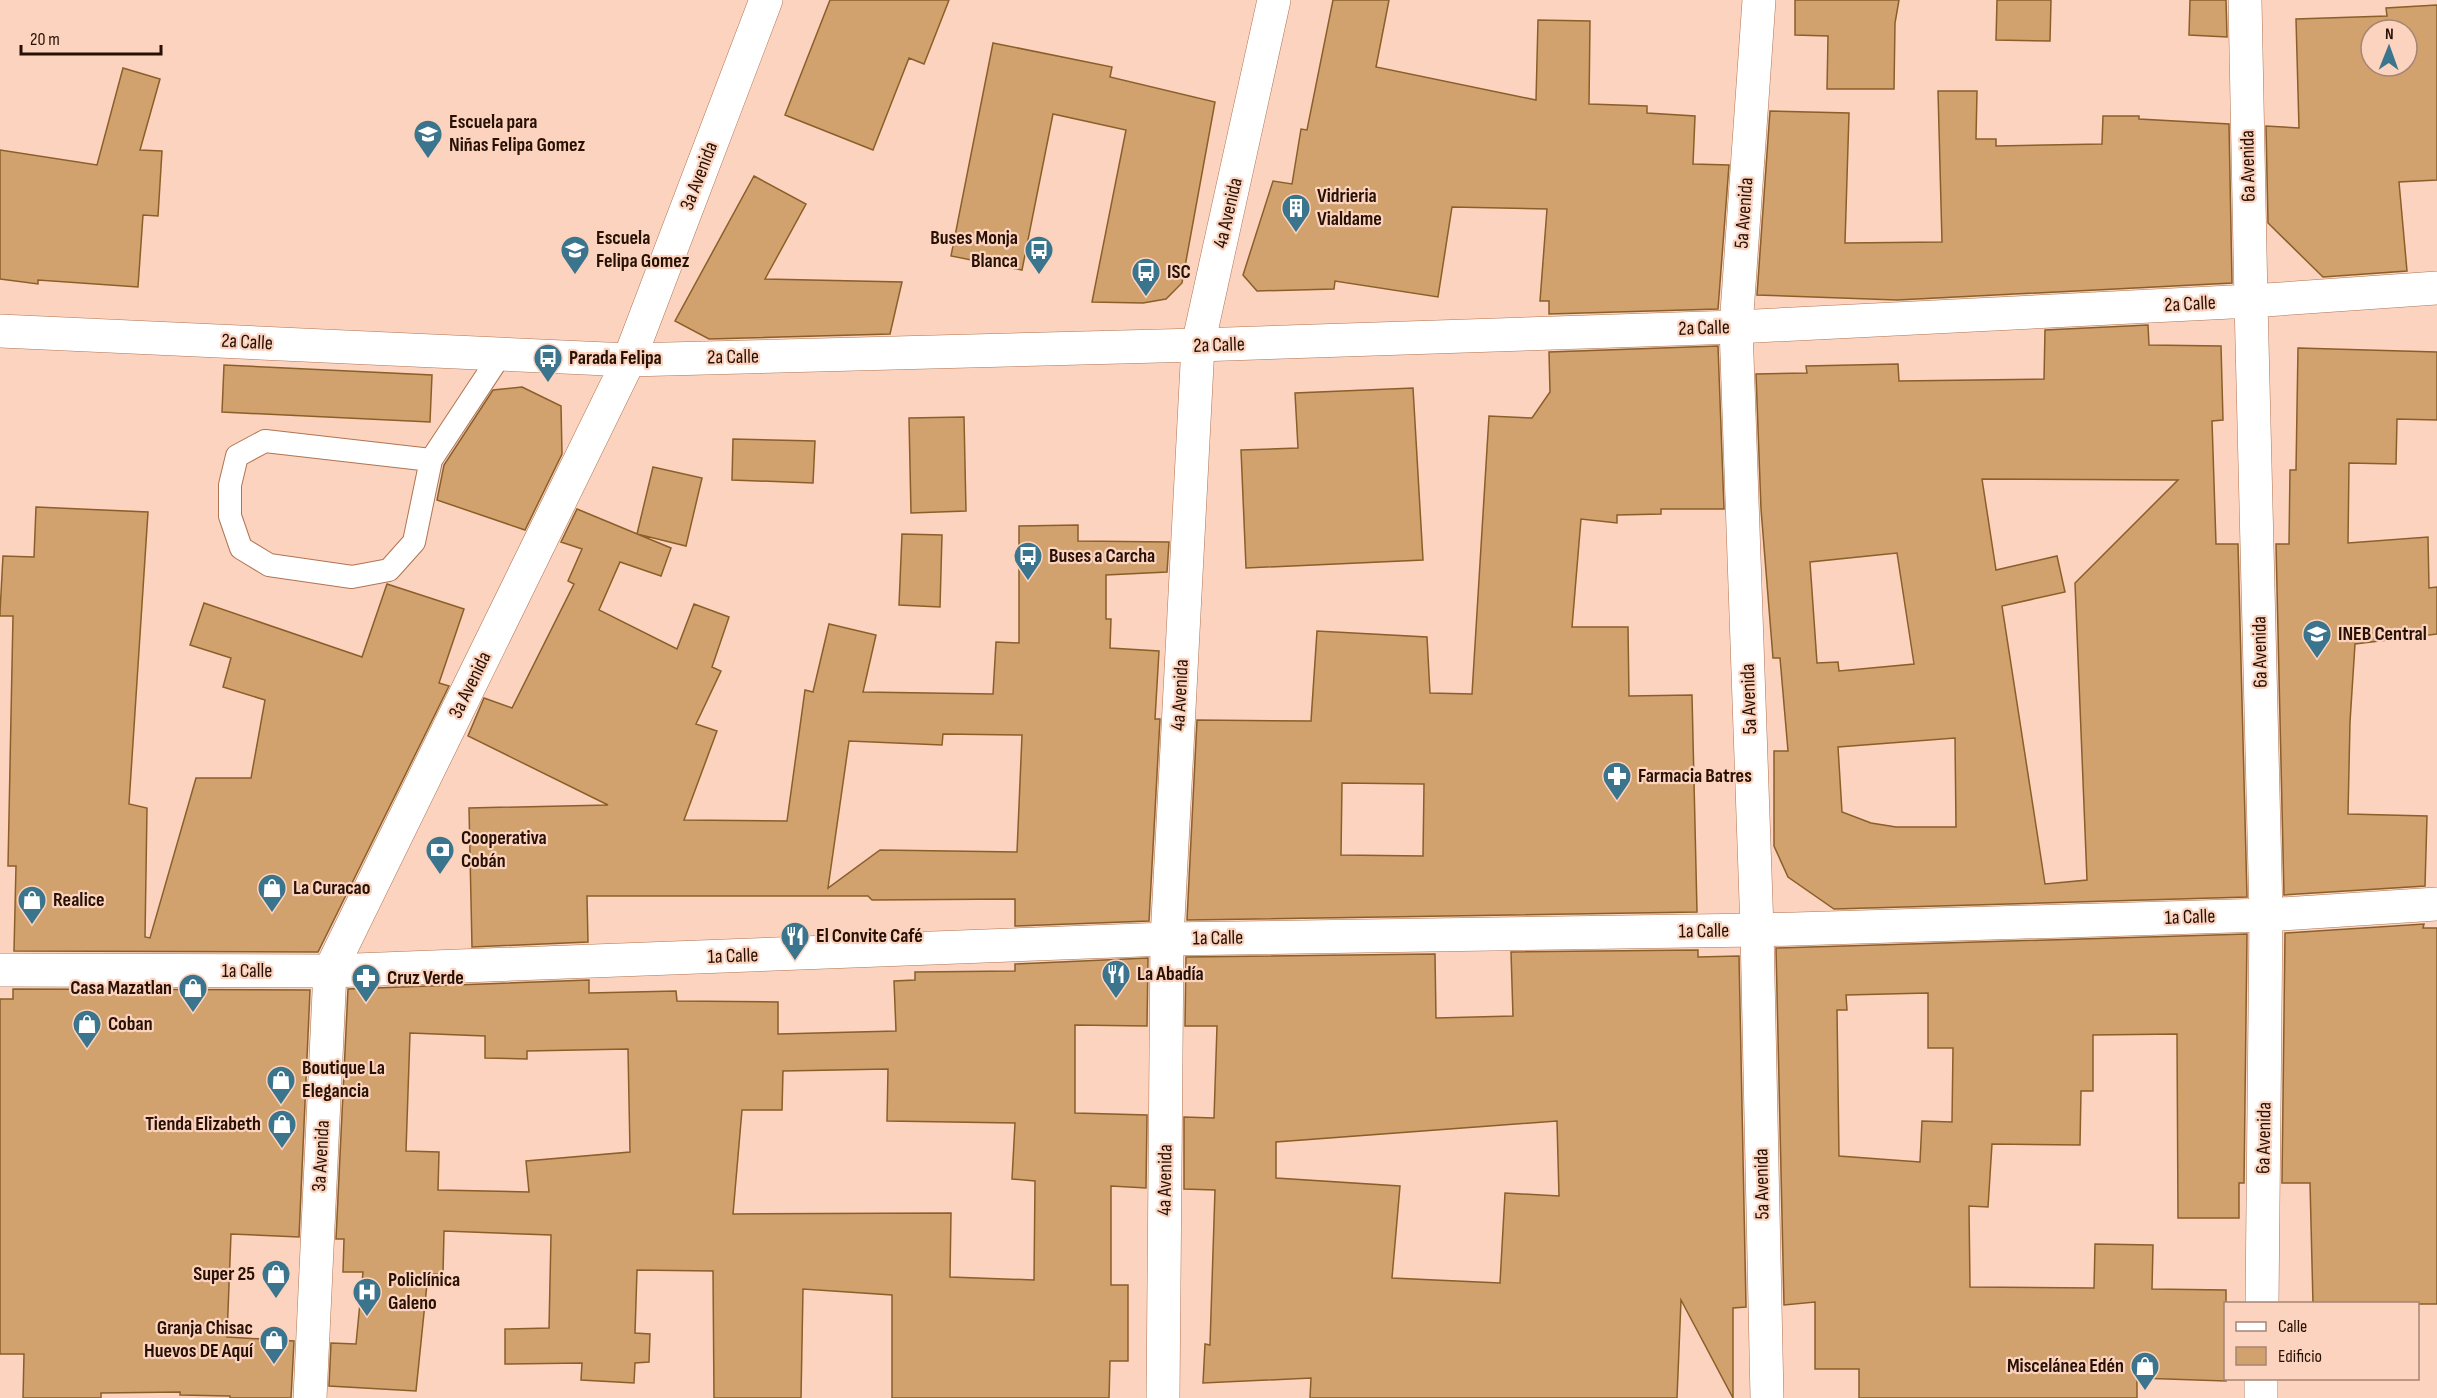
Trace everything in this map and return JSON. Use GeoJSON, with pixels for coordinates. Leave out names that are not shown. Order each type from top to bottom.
{"type":"FeatureCollection","features":[{"type":"Feature","properties":{"kind":"main road","name":"3a Avenida"},"geometry":{"type":"LineString","coordinates":[[310,1398],[330,972],[629,360],[766,0]]}},
{"type":"Feature","properties":{"kind":"main road","name":"4a Avenida"},"geometry":{"type":"LineString","coordinates":[[1162,1398],[1167,939],[1198,345],[1274,0]]}},
{"type":"Feature","properties":{"kind":"main road","name":"5a Avenida"},"geometry":{"type":"LineString","coordinates":[[1759,0],[1736,327],[1757,930],[1767,1398]]}},
{"type":"Feature","properties":{"kind":"main road","name":"6a Avenida"},"geometry":{"type":"LineString","coordinates":[[2245,0],[2266,915],[2262,1302]]}},
{"type":"Feature","properties":{"kind":"main road","name":"2a Calle"},"geometry":{"type":"LineString","coordinates":[[0,330],[629,360],[1198,345],[1736,327],[2251,301],[2437,288]]}},
{"type":"Feature","properties":{"kind":"main road","name":"1a Calle"},"geometry":{"type":"LineString","coordinates":[[0,970],[330,972],[1167,939],[1757,930],[2266,915],[2437,904]]}},
{"type":"Feature","properties":{"kind":"main road"},"geometry":{"type":"LineString","coordinates":[[2260,1398],[2261,1380]]}},
{"type":"Feature","properties":{"kind":"lane"},"geometry":{"type":"LineString","coordinates":[[431,460],[265,441],[237,456],[230,484],[230,516],[241,548],[269,565],[352,577],[389,570],[414,542],[431,460],[501,354]]}},
{"type":"Feature","properties":{"kind":"building"},"geometry":{"type":"Polygon","coordinates":[[[830,0],[949,0],[924,64],[909,58],[873,150],[785,115],[830,0]]]}},
{"type":"Feature","properties":{"kind":"building"},"geometry":{"type":"Polygon","coordinates":[[[1333,0],[1389,0],[1376,67],[1536,100],[1538,20],[1590,21],[1589,104],[1647,106],[1647,113],[1695,116],[1693,164],[1729,165],[1718,309],[1549,314],[1549,301],[1540,301],[1547,209],[1452,207],[1438,297],[1335,281],[1334,289],[1257,291],[1243,275],[1273,181],[1292,184],[1301,129],[1307,130],[1333,0]]]}},
{"type":"Feature","properties":{"kind":"building"},"geometry":{"type":"Polygon","coordinates":[[[1795,0],[1899,0],[1895,23],[1894,89],[1827,89],[1828,36],[1795,35],[1795,0]]]}},
{"type":"Feature","properties":{"kind":"building"},"geometry":{"type":"Polygon","coordinates":[[[1997,0],[2051,0],[2050,41],[1996,40],[1997,0]]]}},
{"type":"Feature","properties":{"kind":"building"},"geometry":{"type":"Polygon","coordinates":[[[2190,0],[2226,0],[2227,37],[2189,35],[2190,0]]]}},
{"type":"Feature","properties":{"kind":"building"},"geometry":{"type":"Polygon","coordinates":[[[2437,5],[2437,180],[2399,182],[2407,271],[2323,277],[2268,223],[2266,126],[2299,128],[2296,19],[2387,16],[2386,8],[2437,5]]]}},
{"type":"Feature","properties":{"kind":"building"},"geometry":{"type":"Polygon","coordinates":[[[993,43],[1112,67],[1110,77],[1215,102],[1182,283],[1166,299],[1143,303],[1092,302],[1126,130],[1053,114],[1022,270],[951,256],[993,43]]]}},
{"type":"Feature","properties":{"kind":"building"},"geometry":{"type":"Polygon","coordinates":[[[123,68],[160,79],[140,150],[162,151],[158,216],[143,215],[138,287],[38,280],[38,284],[0,279],[0,150],[97,165],[123,68]]]}},
{"type":"Feature","properties":{"kind":"building"},"geometry":{"type":"Polygon","coordinates":[[[1938,91],[1977,91],[1976,139],[1996,139],[1996,146],[2102,144],[2103,116],[2139,116],[2139,119],[2229,124],[2232,283],[1897,300],[1757,295],[1770,111],[1849,113],[1845,243],[1942,242],[1938,91]]]}},
{"type":"Feature","properties":{"kind":"building"},"geometry":{"type":"Polygon","coordinates":[[[754,176],[806,204],[765,279],[902,282],[890,334],[709,339],[675,321],[754,176]]]}},
{"type":"Feature","properties":{"kind":"building"},"geometry":{"type":"Polygon","coordinates":[[[2148,325],[2149,345],[2221,346],[2223,420],[2212,421],[2216,544],[2238,544],[2247,897],[1834,909],[1788,877],[1774,846],[1774,751],[1788,751],[1780,658],[1773,658],[1761,509],[1756,374],[1807,373],[1806,366],[1898,364],[1899,381],[2044,379],[2045,330],[2148,325]],[[1982,479],[1996,570],[2057,556],[2065,592],[2002,606],[2045,884],[2087,880],[2075,583],[2178,480],[1982,479]],[[1897,553],[1810,562],[1817,663],[1838,662],[1839,671],[1914,664],[1897,553]],[[1955,738],[1838,747],[1842,812],[1871,823],[1896,827],[1956,827],[1955,738]]]}},
{"type":"Feature","properties":{"kind":"building"},"geometry":{"type":"Polygon","coordinates":[[[1718,346],[1724,509],[1661,509],[1661,514],[1617,515],[1617,523],[1581,519],[1572,627],[1628,627],[1629,696],[1692,695],[1697,912],[1187,920],[1197,720],[1311,721],[1317,631],[1427,637],[1430,693],[1472,694],[1489,416],[1532,418],[1550,392],[1549,352],[1718,346]],[[1342,783],[1341,855],[1423,856],[1424,784],[1342,783]]]}},
{"type":"Feature","properties":{"kind":"building"},"geometry":{"type":"Polygon","coordinates":[[[2298,348],[2437,352],[2437,420],[2397,419],[2396,464],[2349,463],[2348,543],[2428,537],[2429,588],[2437,587],[2437,634],[2355,644],[2350,722],[2348,814],[2427,816],[2425,886],[2284,895],[2276,544],[2289,544],[2290,470],[2296,470],[2298,348]]]}},
{"type":"Feature","properties":{"kind":"building"},"geometry":{"type":"Polygon","coordinates":[[[224,365],[432,375],[430,422],[222,412],[224,365]]]}},
{"type":"Feature","properties":{"kind":"building"},"geometry":{"type":"Polygon","coordinates":[[[522,387],[561,406],[562,454],[525,530],[437,500],[444,465],[493,390],[522,387]]]}},
{"type":"Feature","properties":{"kind":"building"},"geometry":{"type":"Polygon","coordinates":[[[1413,388],[1423,560],[1246,568],[1241,450],[1298,448],[1295,393],[1413,388]]]}},
{"type":"Feature","properties":{"kind":"building"},"geometry":{"type":"Polygon","coordinates":[[[964,417],[966,511],[911,513],[909,418],[964,417]]]}},
{"type":"Feature","properties":{"kind":"building"},"geometry":{"type":"Polygon","coordinates":[[[733,439],[815,441],[813,483],[732,480],[733,439]]]}},
{"type":"Feature","properties":{"kind":"building"},"geometry":{"type":"Polygon","coordinates":[[[653,467],[702,478],[686,546],[637,534],[653,467]]]}},
{"type":"Feature","properties":{"kind":"building"},"geometry":{"type":"Polygon","coordinates":[[[36,507],[148,512],[129,804],[147,808],[145,937],[150,938],[196,778],[251,778],[265,700],[223,687],[231,658],[190,645],[204,603],[362,657],[387,584],[464,609],[439,683],[449,686],[318,952],[14,951],[16,866],[8,866],[13,616],[0,616],[0,612],[3,556],[34,557],[36,507]]]}},
{"type":"Feature","properties":{"kind":"building"},"geometry":{"type":"Polygon","coordinates":[[[577,509],[671,548],[661,576],[620,562],[599,610],[677,649],[694,604],[729,617],[712,667],[721,671],[696,724],[717,731],[684,820],[787,821],[805,690],[813,692],[829,624],[876,635],[863,692],[993,694],[996,642],[1019,643],[1019,526],[1078,525],[1078,541],[1169,542],[1167,572],[1106,575],[1106,619],[1111,619],[1110,648],[1159,651],[1155,719],[1160,719],[1149,921],[1015,926],[1015,899],[872,900],[868,896],[587,896],[588,942],[472,947],[469,808],[608,805],[468,736],[484,698],[512,708],[574,584],[568,581],[582,549],[561,542],[577,509]],[[943,734],[942,745],[849,741],[828,888],[880,850],[1017,852],[1022,735],[943,734]]]}},
{"type":"Feature","properties":{"kind":"building"},"geometry":{"type":"Polygon","coordinates":[[[902,534],[942,535],[940,607],[899,605],[902,534]]]}},
{"type":"Feature","properties":{"kind":"building"},"geometry":{"type":"Polygon","coordinates":[[[2424,924],[2423,928],[2437,928],[2437,1304],[2313,1302],[2310,1183],[2282,1183],[2285,933],[2424,924]]]}},
{"type":"Feature","properties":{"kind":"building"},"geometry":{"type":"Polygon","coordinates":[[[2247,934],[2244,1183],[2239,1183],[2239,1218],[2178,1218],[2177,1034],[2093,1035],[2093,1091],[2081,1091],[2080,1145],[1992,1144],[1988,1207],[1969,1206],[1970,1287],[2094,1288],[2095,1244],[2153,1245],[2152,1289],[2226,1290],[2224,1380],[2226,1381],[2137,1378],[2137,1398],[1859,1398],[1859,1369],[1815,1369],[1815,1302],[1784,1305],[1776,948],[2247,934]],[[1928,993],[1846,995],[1847,1010],[1837,1010],[1839,1156],[1920,1162],[1922,1121],[1952,1122],[1953,1048],[1928,1048],[1928,993]]]}},
{"type":"Feature","properties":{"kind":"building"},"geometry":{"type":"Polygon","coordinates":[[[1698,950],[1698,957],[1739,956],[1746,1307],[1733,1308],[1733,1398],[1681,1300],[1677,1398],[1310,1398],[1311,1378],[1203,1383],[1205,1344],[1210,1345],[1215,1190],[1184,1189],[1184,1117],[1214,1118],[1217,1026],[1185,1026],[1186,957],[1435,954],[1436,1018],[1513,1016],[1511,952],[1698,950]],[[1557,1121],[1276,1142],[1276,1178],[1400,1186],[1392,1278],[1500,1283],[1505,1193],[1559,1196],[1557,1121]]]}},
{"type":"Feature","properties":{"kind":"building"},"geometry":{"type":"Polygon","coordinates":[[[1148,958],[1147,1026],[1075,1025],[1075,1113],[1147,1115],[1146,1188],[1111,1186],[1111,1285],[1128,1285],[1128,1361],[1110,1361],[1109,1398],[892,1398],[892,1295],[803,1289],[801,1398],[714,1398],[713,1271],[637,1270],[635,1333],[650,1334],[649,1362],[635,1363],[634,1383],[581,1380],[582,1363],[505,1364],[505,1329],[549,1328],[551,1235],[444,1231],[443,1274],[428,1274],[416,1391],[329,1386],[331,1343],[356,1344],[363,1272],[343,1272],[344,1239],[336,1239],[348,989],[589,980],[589,993],[676,991],[677,1001],[778,1002],[778,1034],[896,1031],[894,981],[915,980],[915,972],[1015,971],[1015,964],[1148,958]],[[410,1033],[406,1151],[439,1152],[438,1190],[529,1192],[526,1161],[630,1152],[628,1049],[527,1051],[527,1059],[485,1058],[485,1036],[410,1033]],[[888,1069],[783,1071],[782,1110],[742,1110],[733,1214],[951,1213],[950,1277],[1034,1280],[1035,1181],[1012,1179],[1015,1123],[887,1121],[888,1069]]]}},
{"type":"Feature","properties":{"kind":"building"},"geometry":{"type":"Polygon","coordinates":[[[13,989],[310,990],[299,1237],[231,1234],[227,1337],[294,1341],[291,1398],[230,1398],[230,1396],[180,1395],[180,1392],[101,1393],[101,1398],[23,1398],[24,1354],[0,1354],[0,999],[13,999],[13,989]]]}},
{"type":"Feature","properties":{"kind":"place","name":"Escuela para Niñas Felipa Gomez"},"geometry":{"type":"Point","coordinates":[428,160]}},
{"type":"Feature","properties":{"kind":"place","name":"Vidrieria Vialdame"},"geometry":{"type":"Point","coordinates":[1296,234]}},
{"type":"Feature","properties":{"kind":"place","name":"Escuela Felipa Gomez"},"geometry":{"type":"Point","coordinates":[575,276]}},
{"type":"Feature","properties":{"kind":"place","name":"Buses Monja Blanca"},"geometry":{"type":"Point","coordinates":[1039,276]}},
{"type":"Feature","properties":{"kind":"place","name":"ISC"},"geometry":{"type":"Point","coordinates":[1146,298]}},
{"type":"Feature","properties":{"kind":"place","name":"Parada Felipa"},"geometry":{"type":"Point","coordinates":[548,384]}},
{"type":"Feature","properties":{"kind":"place","name":"Buses a Carcha"},"geometry":{"type":"Point","coordinates":[1028,582]}},
{"type":"Feature","properties":{"kind":"place","name":"INEB Central"},"geometry":{"type":"Point","coordinates":[2317,660]}},
{"type":"Feature","properties":{"kind":"place","name":"Farmacia Batres"},"geometry":{"type":"Point","coordinates":[1617,802]}},
{"type":"Feature","properties":{"kind":"place","name":"Cooperativa Cobán"},"geometry":{"type":"Point","coordinates":[440,876]}},
{"type":"Feature","properties":{"kind":"place","name":"La Curacao"},"geometry":{"type":"Point","coordinates":[272,914]}},
{"type":"Feature","properties":{"kind":"place","name":"Realice"},"geometry":{"type":"Point","coordinates":[32,926]}},
{"type":"Feature","properties":{"kind":"place","name":"El Convite Café"},"geometry":{"type":"Point","coordinates":[795,962]}},
{"type":"Feature","properties":{"kind":"place","name":"La Abadía"},"geometry":{"type":"Point","coordinates":[1116,1000]}},
{"type":"Feature","properties":{"kind":"place","name":"Cruz Verde"},"geometry":{"type":"Point","coordinates":[366,1004]}},
{"type":"Feature","properties":{"kind":"place","name":"Casa Mazatlan"},"geometry":{"type":"Point","coordinates":[193,1014]}},
{"type":"Feature","properties":{"kind":"place","name":"Coban"},"geometry":{"type":"Point","coordinates":[87,1050]}},
{"type":"Feature","properties":{"kind":"place","name":"Boutique La Elegancia"},"geometry":{"type":"Point","coordinates":[281,1106]}},
{"type":"Feature","properties":{"kind":"place","name":"Tienda Elizabeth"},"geometry":{"type":"Point","coordinates":[282,1150]}},
{"type":"Feature","properties":{"kind":"place","name":"Super 25"},"geometry":{"type":"Point","coordinates":[276,1300]}},
{"type":"Feature","properties":{"kind":"place","name":"Policlínica Galeno"},"geometry":{"type":"Point","coordinates":[367,1318]}},
{"type":"Feature","properties":{"kind":"place","name":"Granja Chisac Huevos DE Aquí"},"geometry":{"type":"Point","coordinates":[274,1366]}},
{"type":"Feature","properties":{"kind":"place","name":"Miscelánea Edén"},"geometry":{"type":"Point","coordinates":[2145,1392]}}]}
